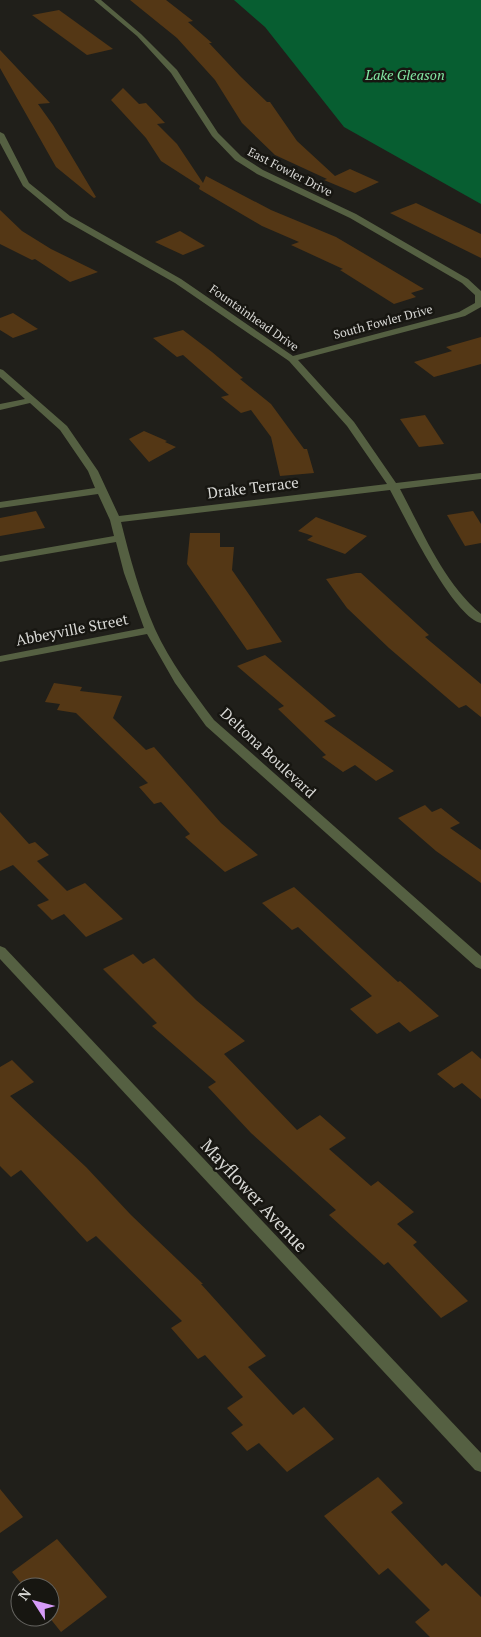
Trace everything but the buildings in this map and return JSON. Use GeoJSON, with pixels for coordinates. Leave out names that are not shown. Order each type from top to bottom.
{"type":"FeatureCollection","features":[{"type":"Feature","properties":{"kind":"street","name":"East Fowler Drive"},"geometry":{"type":"LineString","coordinates":[[97,0],[139,35],[174,72],[215,134],[238,158],[260,172],[353,216],[465,281],[479,294],[479,304],[477,305]]}},
{"type":"Feature","properties":{"kind":"street","name":"Fountainhead Drive"},"geometry":{"type":"LineString","coordinates":[[0,134],[26,184],[67,218],[178,281],[292,359],[351,424],[394,487],[438,570],[468,609],[481,620]]}},
{"type":"Feature","properties":{"kind":"street","name":"South Fowler Drive"},"geometry":{"type":"LineString","coordinates":[[292,359],[462,314],[477,305]]}},
{"type":"Feature","properties":{"kind":"street","name":"Deltona Boulevard"},"geometry":{"type":"LineString","coordinates":[[0,372],[64,428],[94,471],[115,520],[129,573],[150,630],[181,683],[210,723],[481,964]]}},
{"type":"Feature","properties":{"kind":"street"},"geometry":{"type":"LineString","coordinates":[[0,407],[34,400]]}},
{"type":"Feature","properties":{"kind":"street","name":"Drake Terrace"},"geometry":{"type":"LineString","coordinates":[[115,520],[481,476]]}},
{"type":"Feature","properties":{"kind":"street"},"geometry":{"type":"LineString","coordinates":[[0,505],[102,490]]}},
{"type":"Feature","properties":{"kind":"street"},"geometry":{"type":"LineString","coordinates":[[0,558],[120,538]]}},
{"type":"Feature","properties":{"kind":"street"},"geometry":{"type":"LineString","coordinates":[[0,566],[32,560],[57,549]]}},
{"type":"Feature","properties":{"kind":"street","name":"Abbeyville Street"},"geometry":{"type":"LineString","coordinates":[[0,659],[150,630]]}},
{"type":"Feature","properties":{"kind":"street","name":"Mayflower Avenue"},"geometry":{"type":"LineString","coordinates":[[0,951],[481,1465]]}},
{"type":"Feature","properties":{"kind":"water","name":"Lake Gleason"},"geometry":{"type":"Polygon","coordinates":[[[234,0],[481,0],[481,204],[344,127],[265,27],[234,0]]]}}]}
